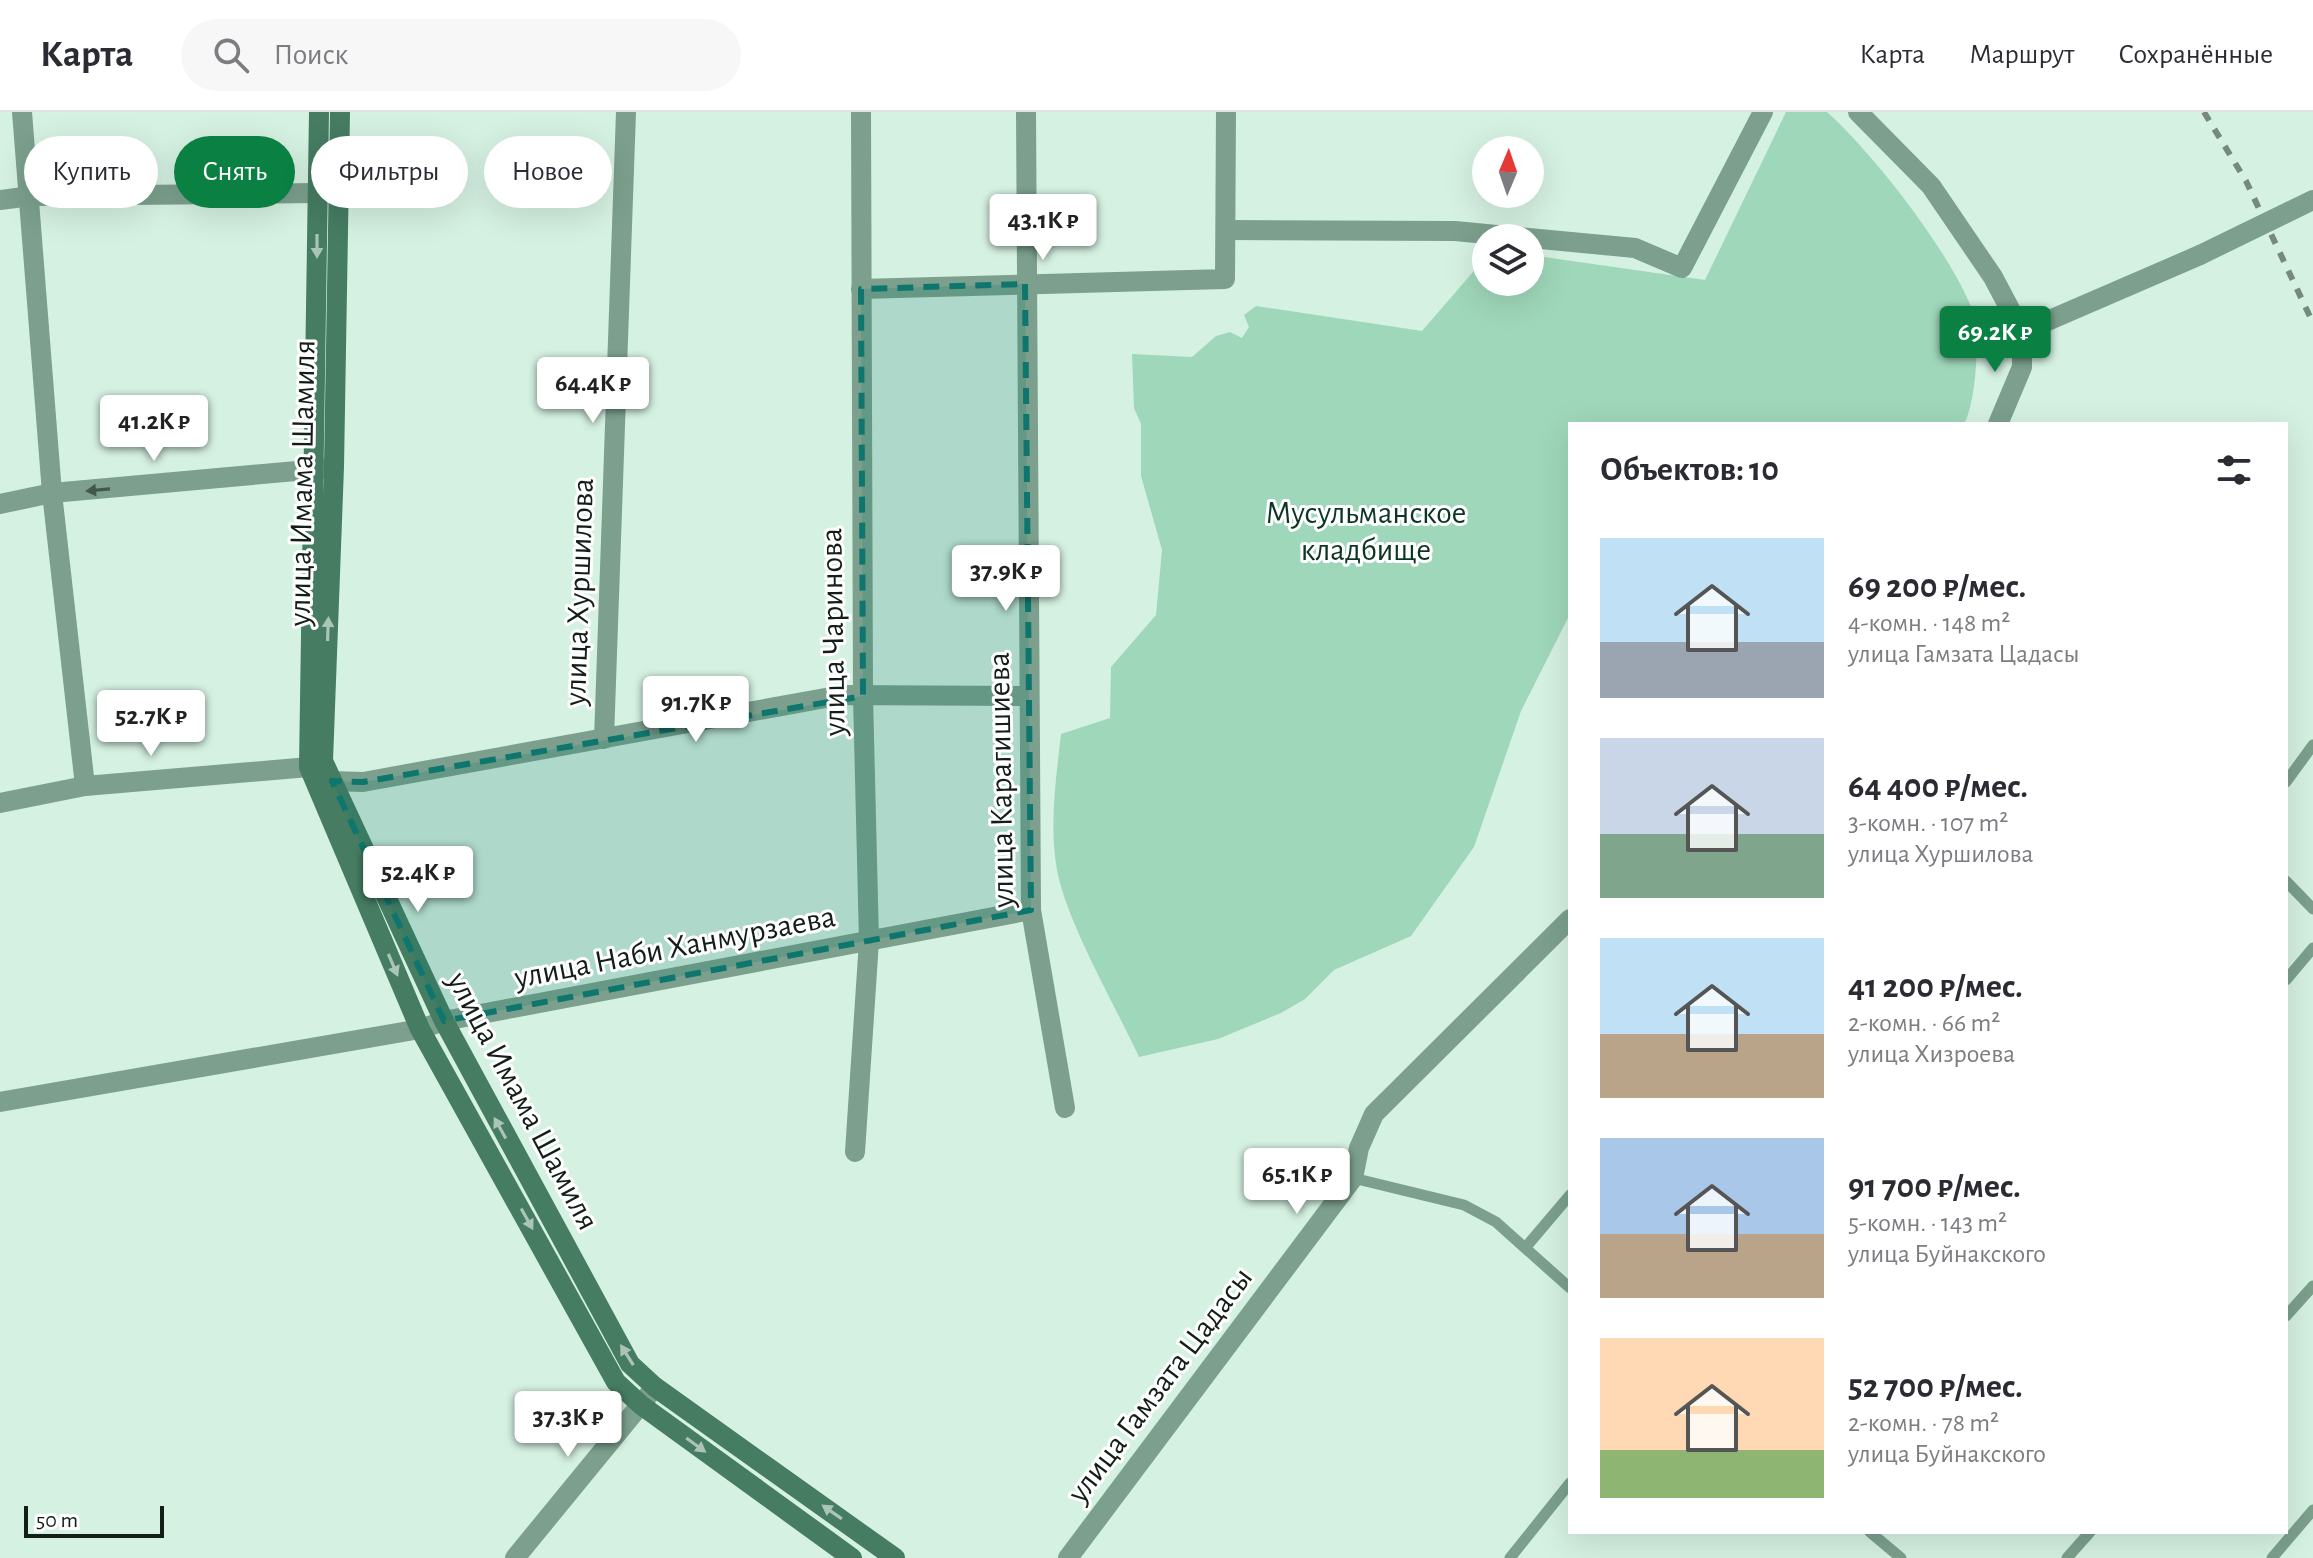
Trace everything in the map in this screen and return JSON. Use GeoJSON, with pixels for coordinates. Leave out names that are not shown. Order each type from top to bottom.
{"type":"FeatureCollection","features":[{"type":"Feature","properties":{"kind":"main road","name":"улица Имама Шамиля"},"geometry":{"type":"LineString","coordinates":[[318,136],[319,112]]}},
{"type":"Feature","properties":{"kind":"main road","name":"улица Имама Шамиля"},"geometry":{"type":"LineString","coordinates":[[340,112],[309,767],[420,1029],[616,1382],[641,1405],[852,1558]]}},
{"type":"Feature","properties":{"kind":"main road","name":"улица Имама Шамиля"},"geometry":{"type":"LineString","coordinates":[[317,208],[324,469],[323,761],[444,1021],[630,1364],[655,1387],[895,1558]]}},
{"type":"Feature","properties":{"kind":"street"},"geometry":{"type":"LineString","coordinates":[[22,112],[25,136]]}},
{"type":"Feature","properties":{"kind":"street","name":"улица Хуршилова"},"geometry":{"type":"LineString","coordinates":[[604,739],[626,112]]}},
{"type":"Feature","properties":{"kind":"street","name":"улица Чаринова"},"geometry":{"type":"LineString","coordinates":[[855,1152],[869,941],[863,696],[861,112]]}},
{"type":"Feature","properties":{"kind":"street","name":"улица Карагишиева"},"geometry":{"type":"LineString","coordinates":[[1026,112],[1031,910],[1065,1108]]}},
{"type":"Feature","properties":{"kind":"street"},"geometry":{"type":"LineString","coordinates":[[861,289],[1225,279],[1226,112]]}},
{"type":"Feature","properties":{"kind":"street"},"geometry":{"type":"LineString","coordinates":[[1227,230],[1455,231],[1635,248],[1682,268],[1763,112]]}},
{"type":"Feature","properties":{"kind":"street"},"geometry":{"type":"LineString","coordinates":[[1858,112],[1931,186],[1993,277],[2022,332],[2022,367],[1999,422]]}},
{"type":"Feature","properties":{"kind":"street"},"geometry":{"type":"LineString","coordinates":[[158,195],[311,193]]}},
{"type":"Feature","properties":{"kind":"street"},"geometry":{"type":"LineString","coordinates":[[0,200],[24,197]]}},
{"type":"Feature","properties":{"kind":"street"},"geometry":{"type":"LineString","coordinates":[[2022,332],[2200,255],[2313,200]]}},
{"type":"Feature","properties":{"kind":"street"},"geometry":{"type":"LineString","coordinates":[[32,208],[52,493],[85,786]]}},
{"type":"Feature","properties":{"kind":"street"},"geometry":{"type":"LineString","coordinates":[[0,504],[52,493],[324,469]]}},
{"type":"Feature","properties":{"kind":"street"},"geometry":{"type":"LineString","coordinates":[[332,781],[363,782],[842,695],[1029,696]]}},
{"type":"Feature","properties":{"kind":"street"},"geometry":{"type":"LineString","coordinates":[[0,803],[85,786],[309,767]]}},
{"type":"Feature","properties":{"kind":"street","name":"улица Наби Ханмурзаева"},"geometry":{"type":"LineString","coordinates":[[0,1102],[420,1029],[444,1021],[1031,910]]}},
{"type":"Feature","properties":{"kind":"street","name":"улица Гамзата Цадасы"},"geometry":{"type":"LineString","coordinates":[[1068,1558],[1353,1178],[1359,1148],[1374,1114],[1568,921]]}},
{"type":"Feature","properties":{"kind":"street"},"geometry":{"type":"LineString","coordinates":[[515,1558],[655,1387]]}},
{"type":"Feature","properties":{"kind":"lane"},"geometry":{"type":"LineString","coordinates":[[2288,779],[2313,745]]}},
{"type":"Feature","properties":{"kind":"lane"},"geometry":{"type":"LineString","coordinates":[[2288,883],[2313,909]]}},
{"type":"Feature","properties":{"kind":"lane"},"geometry":{"type":"LineString","coordinates":[[2288,978],[2313,948]]}},
{"type":"Feature","properties":{"kind":"lane"},"geometry":{"type":"LineString","coordinates":[[1353,1178],[1464,1205],[1496,1222],[1568,1286]]}},
{"type":"Feature","properties":{"kind":"lane"},"geometry":{"type":"LineString","coordinates":[[1526,1247],[1568,1197]]}},
{"type":"Feature","properties":{"kind":"lane"},"geometry":{"type":"LineString","coordinates":[[2288,1314],[2313,1286]]}},
{"type":"Feature","properties":{"kind":"lane"},"geometry":{"type":"LineString","coordinates":[[1510,1558],[1568,1486]]}},
{"type":"Feature","properties":{"kind":"lane"},"geometry":{"type":"LineString","coordinates":[[2272,1558],[2313,1510]]}},
{"type":"Feature","properties":{"kind":"lane"},"geometry":{"type":"LineString","coordinates":[[1872,1534],[1901,1558]]}},
{"type":"Feature","properties":{"kind":"lane"},"geometry":{"type":"LineString","coordinates":[[2067,1558],[2088,1534]]}},
{"type":"Feature","properties":{"kind":"highlighted area"},"geometry":{"type":"Polygon","coordinates":[[[1025,284],[1031,910],[444,1021],[332,781],[363,782],[863,696],[861,289],[1025,284]]]}},
{"type":"Feature","properties":{"kind":"green space","name":"Мусульманское кладбище"},"geometry":{"type":"Polygon","coordinates":[[[1786,112],[1827,112],[1866,152],[1908,204],[1946,260],[1972,309],[1977,350],[1968,414],[1965,422],[1568,422],[1568,618],[1521,711],[1474,847],[1411,936],[1334,970],[1305,999],[1281,1013],[1218,1039],[1139,1057],[1093,964],[1062,891],[1054,836],[1061,734],[1110,718],[1111,667],[1156,615],[1162,550],[1141,476],[1141,424],[1134,408],[1132,354],[1192,357],[1216,336],[1230,332],[1242,338],[1249,327],[1244,315],[1256,306],[1422,331],[1472,273],[1472,296],[1544,296],[1544,257],[1705,280],[1786,112]]]}},
{"type":"Feature","properties":{"kind":"railway"},"geometry":{"type":"LineString","coordinates":[[2204,112],[2246,181],[2313,323]]}}]}
